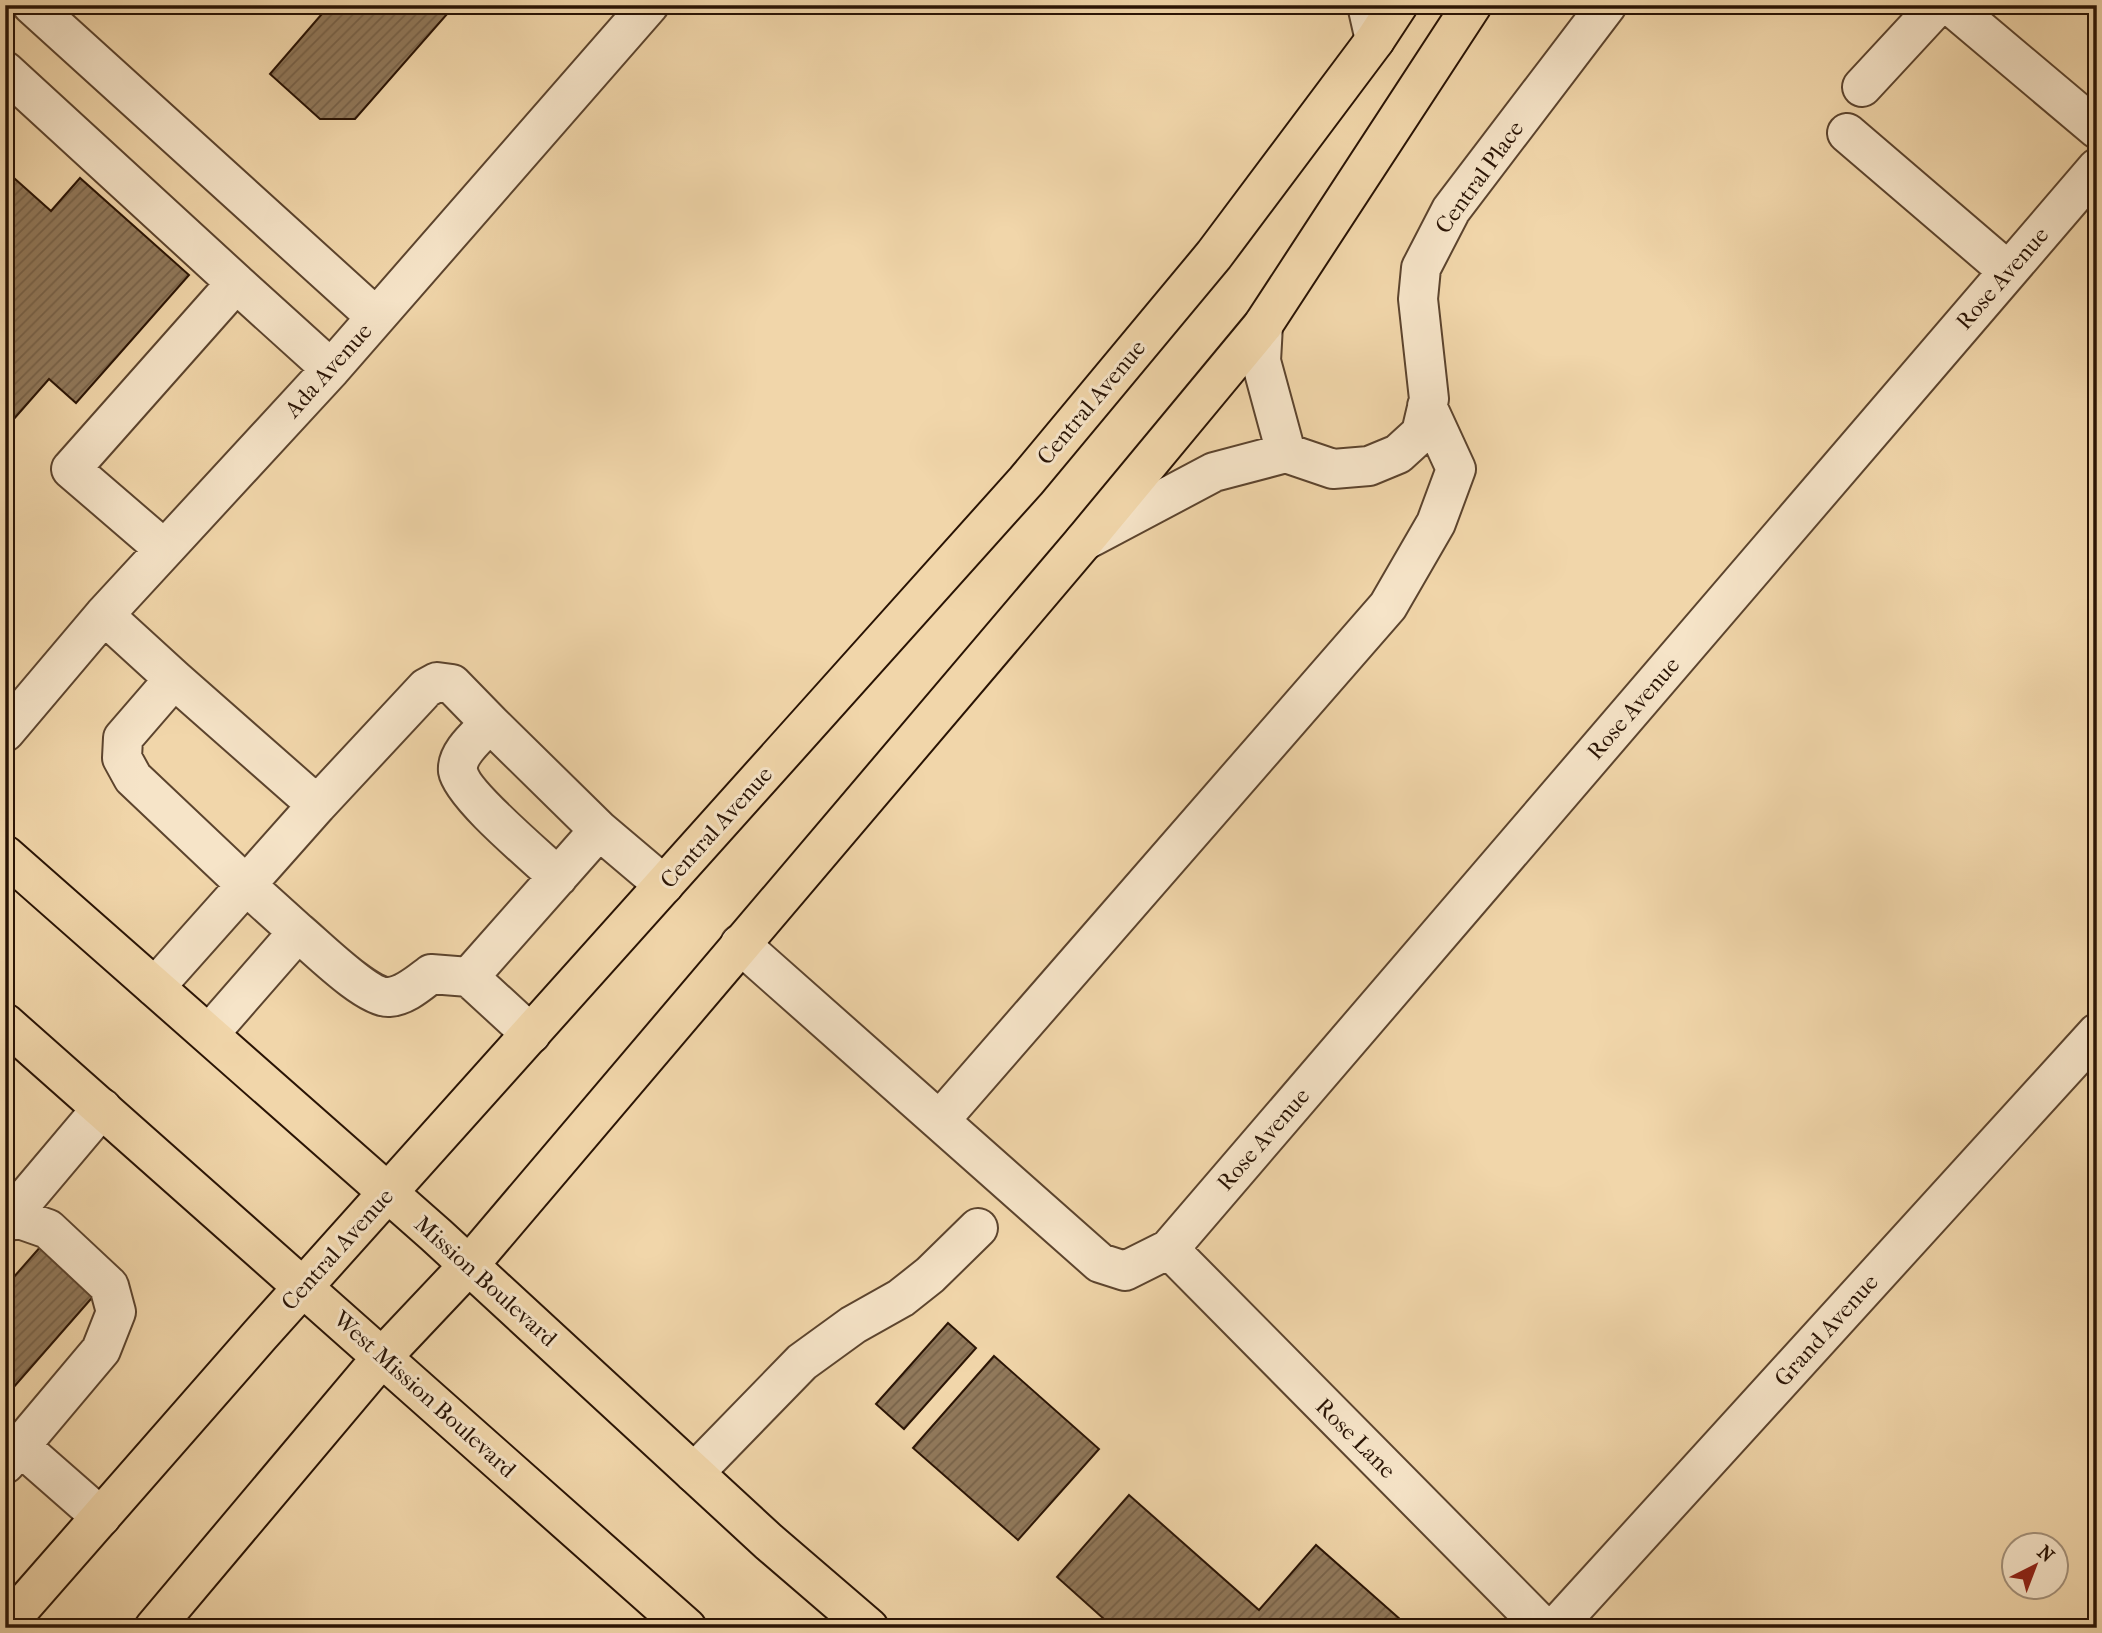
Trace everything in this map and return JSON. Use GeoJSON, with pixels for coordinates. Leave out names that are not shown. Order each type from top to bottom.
{"type":"FeatureCollection","features":[{"type":"Feature","properties":{"kind":"main road","name":"Central Avenue"},"geometry":{"type":"LineString","coordinates":[[5,1626],[304,1286],[1026,481],[1214,255],[1371,22],[1398,5]]}},
{"type":"Feature","properties":{"kind":"main road"},"geometry":{"type":"LineString","coordinates":[[154,1628],[383,1356],[468,1265],[1084,541],[1263,325],[1472,5]]}},
{"type":"Feature","properties":{"kind":"main road","name":"Mission Boulevard"},"geometry":{"type":"LineString","coordinates":[[5,855],[388,1193],[694,1473],[869,1628]]}},
{"type":"Feature","properties":{"kind":"main road","name":"West Mission Boulevard"},"geometry":{"type":"LineString","coordinates":[[5,1023],[687,1628]]}},
{"type":"Feature","properties":{"kind":"street"},"geometry":{"type":"LineString","coordinates":[[32,5],[376,317]]}},
{"type":"Feature","properties":{"kind":"street","name":"Ada Avenue"},"geometry":{"type":"LineString","coordinates":[[5,732],[104,615],[331,369],[649,5]]}},
{"type":"Feature","properties":{"kind":"street","name":"Central Place"},"geometry":{"type":"LineString","coordinates":[[1286,453],[1333,470],[1369,466],[1398,454],[1421,433],[1429,399],[1418,299],[1421,268],[1451,210],[1607,5]]}},
{"type":"Feature","properties":{"kind":"street"},"geometry":{"type":"LineString","coordinates":[[1862,87],[1938,5]]}},
{"type":"Feature","properties":{"kind":"street"},"geometry":{"type":"LineString","coordinates":[[1950,5],[2097,129]]}},
{"type":"Feature","properties":{"kind":"street"},"geometry":{"type":"LineString","coordinates":[[5,71],[331,369]]}},
{"type":"Feature","properties":{"kind":"street"},"geometry":{"type":"LineString","coordinates":[[1847,134],[2008,271]]}},
{"type":"Feature","properties":{"kind":"street","name":"Rose Avenue"},"geometry":{"type":"LineString","coordinates":[[1169,1249],[2097,168]]}},
{"type":"Feature","properties":{"kind":"street"},"geometry":{"type":"LineString","coordinates":[[164,549],[71,470],[236,283]]}},
{"type":"Feature","properties":{"kind":"street"},"geometry":{"type":"LineString","coordinates":[[1084,541],[1214,472],[1286,453],[1261,361],[1263,325]]}},
{"type":"Feature","properties":{"kind":"street"},"geometry":{"type":"LineString","coordinates":[[940,1120],[1388,606],[1436,523],[1457,469],[1427,406]]}},
{"type":"Feature","properties":{"kind":"street"},"geometry":{"type":"LineString","coordinates":[[104,615],[317,805]]}},
{"type":"Feature","properties":{"kind":"street"},"geometry":{"type":"LineString","coordinates":[[174,679],[123,738],[122,758],[133,778],[246,885],[368,991],[388,998],[409,990],[431,974],[469,977],[531,1034]]}},
{"type":"Feature","properties":{"kind":"street"},"geometry":{"type":"LineString","coordinates":[[155,986],[317,805],[426,688],[437,682],[452,684],[599,830],[664,885]]}},
{"type":"Feature","properties":{"kind":"street"},"geometry":{"type":"LineString","coordinates":[[490,723],[461,757],[458,772],[469,794],[558,877]]}},
{"type":"Feature","properties":{"kind":"street"},"geometry":{"type":"LineString","coordinates":[[469,977],[599,830]]}},
{"type":"Feature","properties":{"kind":"street"},"geometry":{"type":"LineString","coordinates":[[209,1034],[298,932]]}},
{"type":"Feature","properties":{"kind":"street"},"geometry":{"type":"LineString","coordinates":[[740,944],[1100,1263],[1125,1271],[1169,1249]]}},
{"type":"Feature","properties":{"kind":"street","name":"Grand Avenue"},"geometry":{"type":"LineString","coordinates":[[1555,1628],[2097,1033]]}},
{"type":"Feature","properties":{"kind":"street"},"geometry":{"type":"LineString","coordinates":[[101,1517],[13,1455],[102,1350],[116,1312],[109,1286],[48,1229],[7,1217],[102,1108]]}},
{"type":"Feature","properties":{"kind":"street"},"geometry":{"type":"LineString","coordinates":[[694,1473],[802,1363],[853,1325],[901,1298],[930,1275],[978,1228]]}},
{"type":"Feature","properties":{"kind":"street","name":"Rose Lane"},"geometry":{"type":"LineString","coordinates":[[1169,1249],[1544,1628]]}},
{"type":"Feature","properties":{"kind":"building"},"geometry":{"type":"Polygon","coordinates":[[[310,5],[455,5],[355,119],[320,119],[270,74],[321,15],[310,5]]]}},
{"type":"Feature","properties":{"kind":"building"},"geometry":{"type":"Polygon","coordinates":[[[5,170],[51,211],[80,178],[189,275],[76,403],[49,379],[5,429],[5,170]]]}},
{"type":"Feature","properties":{"kind":"building"},"geometry":{"type":"Polygon","coordinates":[[[42,1245],[97,1292],[5,1397],[5,1287],[42,1245]]]}},
{"type":"Feature","properties":{"kind":"building"},"geometry":{"type":"Polygon","coordinates":[[[948,1323],[976,1348],[904,1429],[876,1404],[948,1323]]]}},
{"type":"Feature","properties":{"kind":"building"},"geometry":{"type":"Polygon","coordinates":[[[994,1356],[1099,1449],[1018,1540],[913,1448],[994,1356]]]}},
{"type":"Feature","properties":{"kind":"building"},"geometry":{"type":"Polygon","coordinates":[[[1129,1495],[1259,1610],[1316,1545],[1410,1628],[1114,1628],[1057,1577],[1129,1495]]]}}]}
